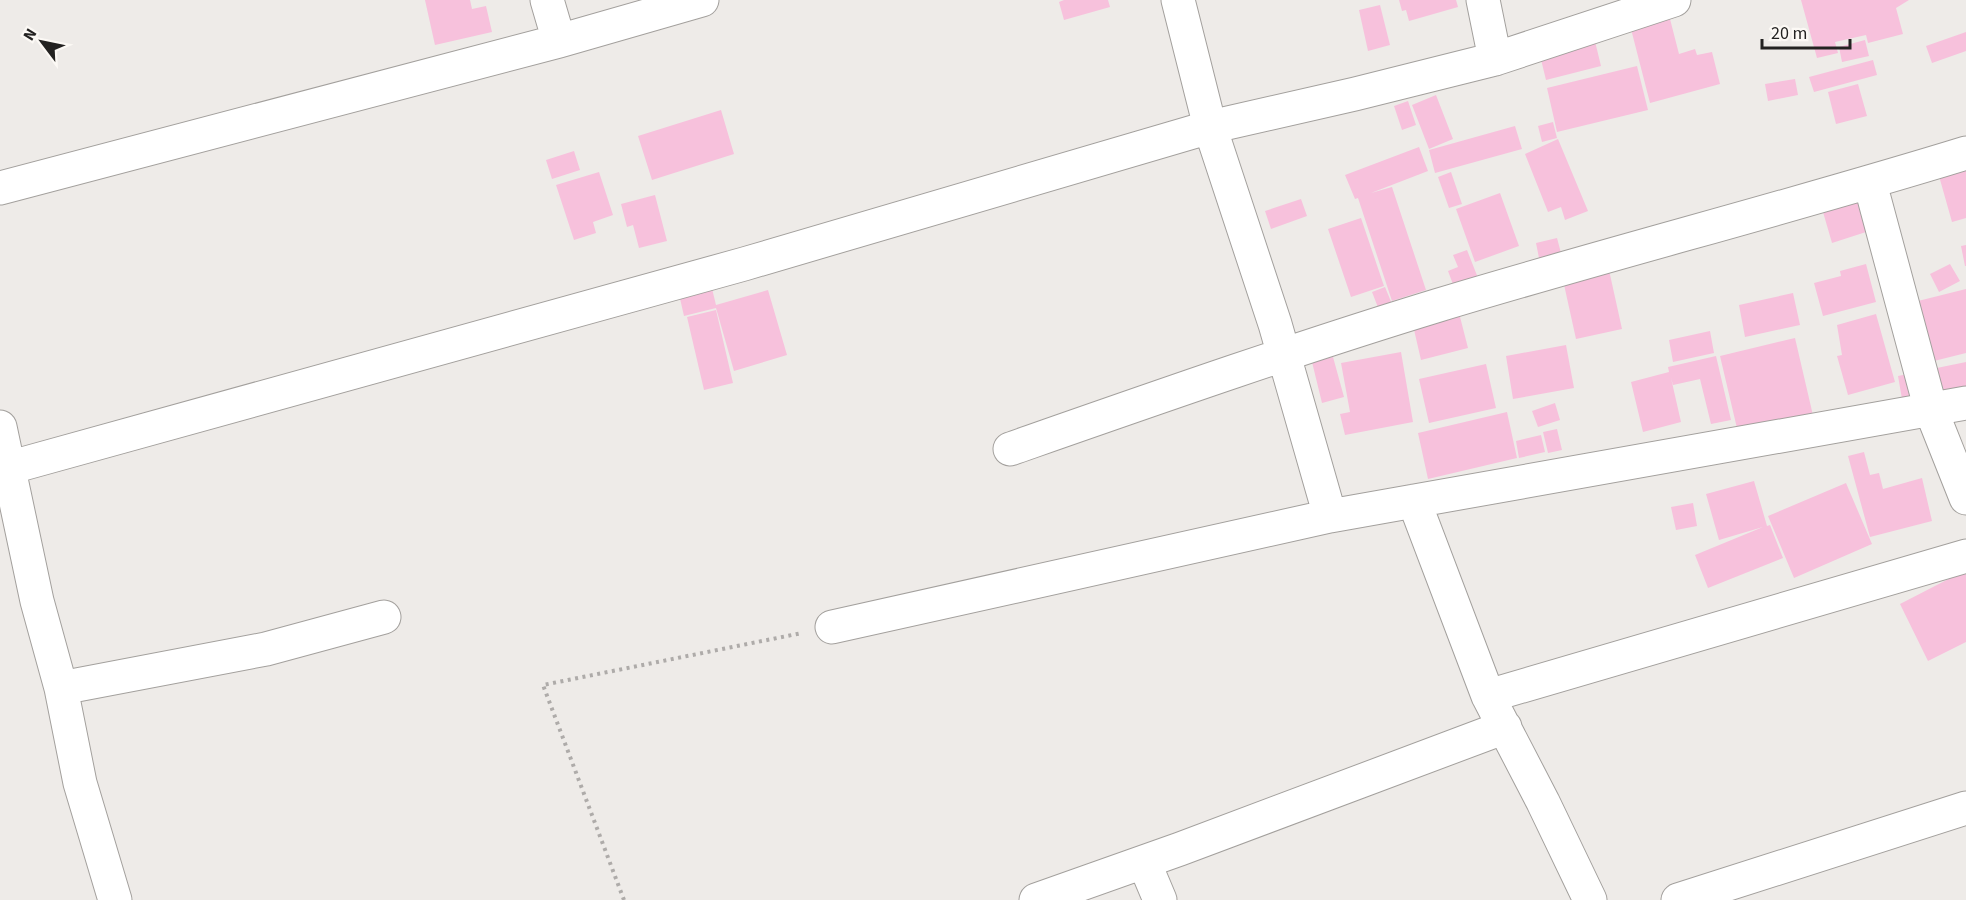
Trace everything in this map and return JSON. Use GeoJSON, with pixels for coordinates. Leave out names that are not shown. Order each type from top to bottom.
{"type":"FeatureCollection","features":[{"type":"Feature","properties":{"kind":"street"},"geometry":{"type":"LineString","coordinates":[[547,0],[559,41]]}},
{"type":"Feature","properties":{"kind":"street"},"geometry":{"type":"LineString","coordinates":[[0,188],[559,41],[702,0]]}},
{"type":"Feature","properties":{"kind":"street"},"geometry":{"type":"LineString","coordinates":[[1178,0],[1210,127],[1284,354],[1330,516]]}},
{"type":"Feature","properties":{"kind":"street"},"geometry":{"type":"LineString","coordinates":[[1483,0],[1495,59]]}},
{"type":"Feature","properties":{"kind":"street"},"geometry":{"type":"LineString","coordinates":[[8,468],[744,264],[1210,127],[1495,59],[1674,0]]}},
{"type":"Feature","properties":{"kind":"street"},"geometry":{"type":"LineString","coordinates":[[1010,449],[1284,354],[1441,305],[1870,183],[1966,153]]}},
{"type":"Feature","properties":{"kind":"street"},"geometry":{"type":"LineString","coordinates":[[1870,183],[1931,410],[1966,498]]}},
{"type":"Feature","properties":{"kind":"street"},"geometry":{"type":"LineString","coordinates":[[832,627],[1330,516],[1966,404]]}},
{"type":"Feature","properties":{"kind":"street"},"geometry":{"type":"LineString","coordinates":[[0,427],[8,468],[13,545],[36,601],[61,688],[80,783],[115,900]]}},
{"type":"Feature","properties":{"kind":"street"},"geometry":{"type":"LineString","coordinates":[[1414,501],[1488,696],[1543,801],[1590,900]]}},
{"type":"Feature","properties":{"kind":"street"},"geometry":{"type":"LineString","coordinates":[[1488,696],[1966,556]]}},
{"type":"Feature","properties":{"kind":"street"},"geometry":{"type":"LineString","coordinates":[[61,688],[266,649],[384,617]]}},
{"type":"Feature","properties":{"kind":"street"},"geometry":{"type":"LineString","coordinates":[[1036,900],[1505,727]]}},
{"type":"Feature","properties":{"kind":"street"},"geometry":{"type":"LineString","coordinates":[[1678,900],[1966,808]]}},
{"type":"Feature","properties":{"kind":"street"},"geometry":{"type":"LineString","coordinates":[[1144,862],[1160,900]]}},
{"type":"Feature","properties":{"kind":"path"},"geometry":{"type":"LineString","coordinates":[[624,900],[543,686],[832,627]]}},
{"type":"Feature","properties":{"kind":"building"},"geometry":{"type":"Polygon","coordinates":[[[425,0],[470,0],[472,9],[486,6],[492,32],[435,45],[425,0]]]}},
{"type":"Feature","properties":{"kind":"building"},"geometry":{"type":"Polygon","coordinates":[[[1108,0],[1110,7],[1064,20],[1059,2],[1108,0]]]}},
{"type":"Feature","properties":{"kind":"building"},"geometry":{"type":"Polygon","coordinates":[[[1399,0],[1456,0],[1458,7],[1409,21],[1406,10],[1402,11],[1399,0]]]}},
{"type":"Feature","properties":{"kind":"building"},"geometry":{"type":"Polygon","coordinates":[[[1801,0],[1909,0],[1896,8],[1903,34],[1868,43],[1866,35],[1835,42],[1838,53],[1817,58],[1801,0]]]}},
{"type":"Feature","properties":{"kind":"building"},"geometry":{"type":"Polygon","coordinates":[[[1380,5],[1390,45],[1368,51],[1359,10],[1380,5]]]}},
{"type":"Feature","properties":{"kind":"building"},"geometry":{"type":"Polygon","coordinates":[[[1670,19],[1679,54],[1695,49],[1697,55],[1712,52],[1720,84],[1650,103],[1631,29],[1670,19]]]}},
{"type":"Feature","properties":{"kind":"building"},"geometry":{"type":"Polygon","coordinates":[[[1591,25],[1601,66],[1546,80],[1536,39],[1591,25]]]}},
{"type":"Feature","properties":{"kind":"building"},"geometry":{"type":"Polygon","coordinates":[[[1966,32],[1966,51],[1932,63],[1926,46],[1966,32]]]}},
{"type":"Feature","properties":{"kind":"building"},"geometry":{"type":"Polygon","coordinates":[[[1865,40],[1869,56],[1842,62],[1839,47],[1865,40]]]}},
{"type":"Feature","properties":{"kind":"building"},"geometry":{"type":"Polygon","coordinates":[[[1873,60],[1877,75],[1814,92],[1809,77],[1873,60]]]}},
{"type":"Feature","properties":{"kind":"building"},"geometry":{"type":"Polygon","coordinates":[[[1637,66],[1648,110],[1557,132],[1547,88],[1637,66]]]}},
{"type":"Feature","properties":{"kind":"building"},"geometry":{"type":"Polygon","coordinates":[[[1795,79],[1798,95],[1768,101],[1765,84],[1795,79]]]}},
{"type":"Feature","properties":{"kind":"building"},"geometry":{"type":"Polygon","coordinates":[[[1858,84],[1867,116],[1836,124],[1828,92],[1858,84]]]}},
{"type":"Feature","properties":{"kind":"building"},"geometry":{"type":"Polygon","coordinates":[[[1436,95],[1453,139],[1429,149],[1412,105],[1436,95]]]}},
{"type":"Feature","properties":{"kind":"building"},"geometry":{"type":"Polygon","coordinates":[[[1408,101],[1416,125],[1402,130],[1394,106],[1408,101]]]}},
{"type":"Feature","properties":{"kind":"building"},"geometry":{"type":"Polygon","coordinates":[[[721,110],[734,154],[652,180],[638,136],[721,110]]]}},
{"type":"Feature","properties":{"kind":"building"},"geometry":{"type":"Polygon","coordinates":[[[1553,122],[1557,138],[1542,142],[1538,126],[1553,122]]]}},
{"type":"Feature","properties":{"kind":"building"},"geometry":{"type":"Polygon","coordinates":[[[1515,126],[1522,149],[1435,173],[1429,150],[1515,126]]]}},
{"type":"Feature","properties":{"kind":"building"},"geometry":{"type":"Polygon","coordinates":[[[1558,139],[1588,211],[1565,220],[1561,207],[1548,212],[1525,154],[1558,139]]]}},
{"type":"Feature","properties":{"kind":"building"},"geometry":{"type":"Polygon","coordinates":[[[1419,147],[1428,171],[1371,193],[1392,187],[1426,290],[1392,301],[1358,198],[1355,199],[1345,175],[1419,147]]]}},
{"type":"Feature","properties":{"kind":"building"},"geometry":{"type":"Polygon","coordinates":[[[574,151],[580,170],[552,179],[546,160],[574,151]]]}},
{"type":"Feature","properties":{"kind":"building"},"geometry":{"type":"Polygon","coordinates":[[[1966,169],[1966,218],[1952,222],[1939,176],[1966,169]]]}},
{"type":"Feature","properties":{"kind":"building"},"geometry":{"type":"Polygon","coordinates":[[[599,172],[613,215],[593,222],[596,233],[574,240],[556,185],[599,172]]]}},
{"type":"Feature","properties":{"kind":"building"},"geometry":{"type":"Polygon","coordinates":[[[1451,172],[1462,204],[1449,208],[1438,177],[1451,172]]]}},
{"type":"Feature","properties":{"kind":"building"},"geometry":{"type":"Polygon","coordinates":[[[1500,193],[1519,246],[1475,262],[1456,209],[1500,193]]]}},
{"type":"Feature","properties":{"kind":"building"},"geometry":{"type":"Polygon","coordinates":[[[655,195],[667,241],[639,248],[633,225],[627,227],[621,204],[655,195]]]}},
{"type":"Feature","properties":{"kind":"building"},"geometry":{"type":"Polygon","coordinates":[[[1301,199],[1307,216],[1271,229],[1265,211],[1301,199]]]}},
{"type":"Feature","properties":{"kind":"building"},"geometry":{"type":"Polygon","coordinates":[[[1857,201],[1866,232],[1832,243],[1823,212],[1857,201]]]}},
{"type":"Feature","properties":{"kind":"building"},"geometry":{"type":"Polygon","coordinates":[[[1361,218],[1384,286],[1351,297],[1328,229],[1361,218]]]}},
{"type":"Feature","properties":{"kind":"building"},"geometry":{"type":"Polygon","coordinates":[[[1557,238],[1561,253],[1539,258],[1536,243],[1557,238]]]}},
{"type":"Feature","properties":{"kind":"building"},"geometry":{"type":"Polygon","coordinates":[[[1966,245],[1966,266],[1965,266],[1961,246],[1966,245]]]}},
{"type":"Feature","properties":{"kind":"building"},"geometry":{"type":"Polygon","coordinates":[[[1467,250],[1478,278],[1454,287],[1448,271],[1458,267],[1453,255],[1467,250]]]}},
{"type":"Feature","properties":{"kind":"building"},"geometry":{"type":"Polygon","coordinates":[[[705,260],[716,305],[768,290],[787,355],[734,371],[716,308],[684,316],[673,268],[705,260]]]}},
{"type":"Feature","properties":{"kind":"building"},"geometry":{"type":"Polygon","coordinates":[[[1866,264],[1876,302],[1823,316],[1814,283],[1841,276],[1840,271],[1866,264]]]}},
{"type":"Feature","properties":{"kind":"building"},"geometry":{"type":"Polygon","coordinates":[[[1950,264],[1960,281],[1939,292],[1930,274],[1950,264]]]}},
{"type":"Feature","properties":{"kind":"building"},"geometry":{"type":"Polygon","coordinates":[[[1609,270],[1622,329],[1576,339],[1563,280],[1609,270]]]}},
{"type":"Feature","properties":{"kind":"building"},"geometry":{"type":"Polygon","coordinates":[[[1385,287],[1392,304],[1379,310],[1372,292],[1385,287]]]}},
{"type":"Feature","properties":{"kind":"building"},"geometry":{"type":"Polygon","coordinates":[[[1966,289],[1966,353],[1906,368],[1890,308],[1966,289]]]}},
{"type":"Feature","properties":{"kind":"building"},"geometry":{"type":"Polygon","coordinates":[[[1793,293],[1800,325],[1745,337],[1739,305],[1793,293]]]}},
{"type":"Feature","properties":{"kind":"building"},"geometry":{"type":"Polygon","coordinates":[[[1458,309],[1468,348],[1421,360],[1412,321],[1458,309]]]}},
{"type":"Feature","properties":{"kind":"building"},"geometry":{"type":"Polygon","coordinates":[[[716,310],[733,383],[704,390],[687,317],[716,310]]]}},
{"type":"Feature","properties":{"kind":"building"},"geometry":{"type":"Polygon","coordinates":[[[1876,314],[1895,382],[1848,395],[1837,356],[1842,355],[1837,325],[1876,314]]]}},
{"type":"Feature","properties":{"kind":"building"},"geometry":{"type":"Polygon","coordinates":[[[1710,331],[1714,353],[1673,362],[1669,340],[1710,331]]]}},
{"type":"Feature","properties":{"kind":"building"},"geometry":{"type":"Polygon","coordinates":[[[1795,338],[1815,424],[1740,441],[1720,356],[1795,338]]]}},
{"type":"Feature","properties":{"kind":"building"},"geometry":{"type":"Polygon","coordinates":[[[1566,345],[1574,388],[1513,399],[1506,356],[1566,345]]]}},
{"type":"Feature","properties":{"kind":"building"},"geometry":{"type":"Polygon","coordinates":[[[1401,352],[1413,422],[1345,435],[1340,414],[1350,412],[1341,363],[1401,352]]]}},
{"type":"Feature","properties":{"kind":"building"},"geometry":{"type":"Polygon","coordinates":[[[1716,356],[1731,420],[1711,424],[1700,379],[1673,385],[1671,378],[1681,422],[1643,432],[1631,382],[1669,372],[1668,367],[1716,356]]]}},
{"type":"Feature","properties":{"kind":"building"},"geometry":{"type":"Polygon","coordinates":[[[1333,357],[1344,397],[1322,403],[1312,362],[1333,357]]]}},
{"type":"Feature","properties":{"kind":"building"},"geometry":{"type":"Polygon","coordinates":[[[1966,362],[1966,386],[1902,399],[1898,376],[1966,362]]]}},
{"type":"Feature","properties":{"kind":"building"},"geometry":{"type":"Polygon","coordinates":[[[1486,364],[1496,408],[1429,423],[1419,379],[1486,364]]]}},
{"type":"Feature","properties":{"kind":"building"},"geometry":{"type":"Polygon","coordinates":[[[1555,403],[1560,420],[1538,427],[1532,411],[1555,403]]]}},
{"type":"Feature","properties":{"kind":"building"},"geometry":{"type":"Polygon","coordinates":[[[1507,412],[1517,458],[1428,479],[1418,433],[1507,412]]]}},
{"type":"Feature","properties":{"kind":"building"},"geometry":{"type":"Polygon","coordinates":[[[1557,429],[1562,450],[1548,453],[1543,432],[1557,429]]]}},
{"type":"Feature","properties":{"kind":"building"},"geometry":{"type":"Polygon","coordinates":[[[1541,435],[1545,452],[1519,458],[1516,441],[1541,435]]]}},
{"type":"Feature","properties":{"kind":"building"},"geometry":{"type":"Polygon","coordinates":[[[1864,452],[1870,475],[1879,473],[1883,489],[1922,478],[1932,521],[1870,537],[1848,456],[1864,452]]]}},
{"type":"Feature","properties":{"kind":"building"},"geometry":{"type":"Polygon","coordinates":[[[1754,481],[1767,526],[1770,525],[1783,558],[1708,588],[1695,555],[1763,527],[1719,540],[1706,494],[1754,481]]]}},
{"type":"Feature","properties":{"kind":"building"},"geometry":{"type":"Polygon","coordinates":[[[1846,483],[1872,544],[1794,578],[1768,516],[1846,483]]]}},
{"type":"Feature","properties":{"kind":"building"},"geometry":{"type":"Polygon","coordinates":[[[1693,503],[1697,526],[1676,530],[1671,507],[1693,503]]]}},
{"type":"Feature","properties":{"kind":"building"},"geometry":{"type":"Polygon","coordinates":[[[1966,570],[1966,642],[1928,661],[1900,604],[1966,570]]]}}]}
